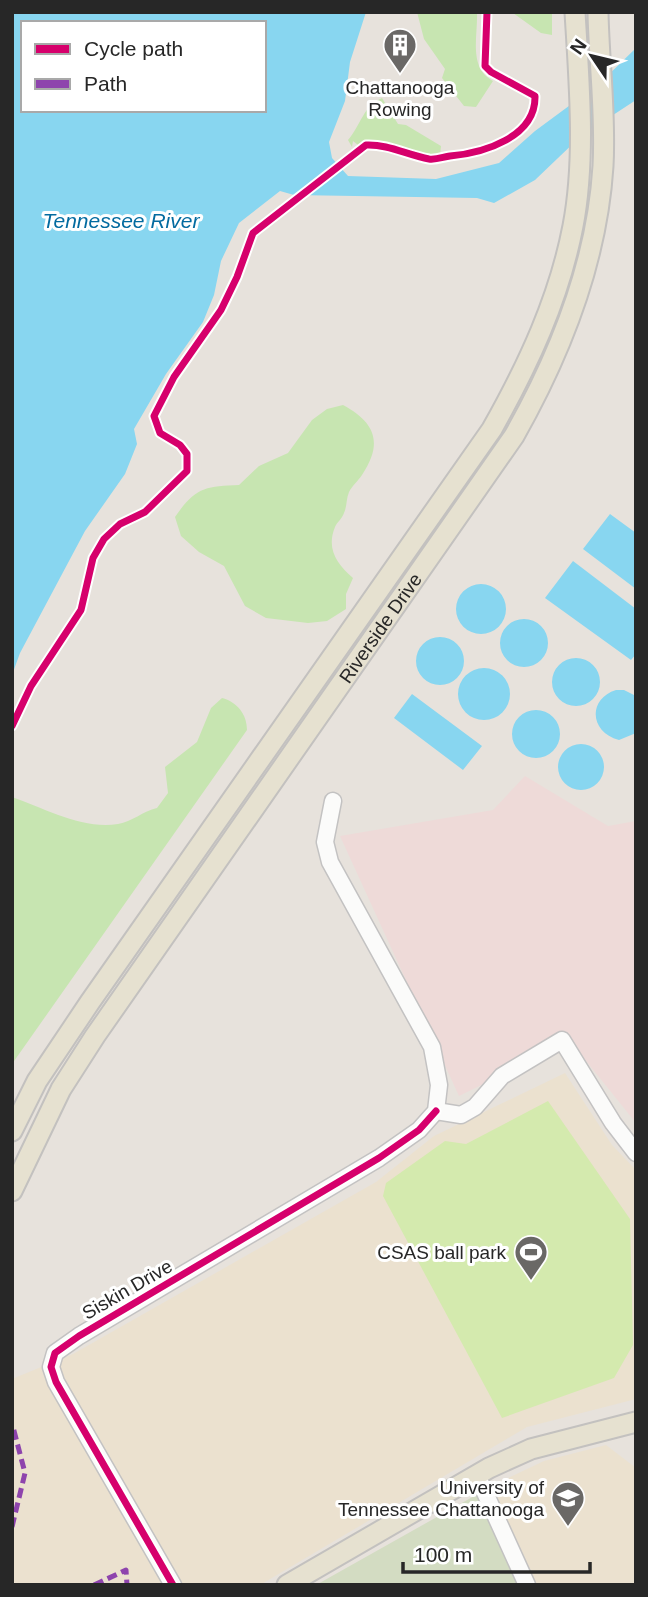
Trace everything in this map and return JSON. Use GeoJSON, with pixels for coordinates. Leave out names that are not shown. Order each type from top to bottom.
{"type":"FeatureCollection","features":[{"type":"Feature","properties":{"kind":"main road","name":"Riverside Drive"},"geometry":{"type":"LineString","coordinates":[[12,1131],[37,1081],[90,1002],[492,429],[528,365],[556,292],[573,225],[578,152],[575,12]]}},
{"type":"Feature","properties":{"kind":"main road","name":"Riverside Drive"},"geometry":{"type":"LineString","coordinates":[[12,1191],[61,1089],[95,1036],[514,436],[561,345],[585,274],[603,166],[598,12]]}},
{"type":"Feature","properties":{"kind":"main road"},"geometry":{"type":"LineString","coordinates":[[287,1585],[477,1475],[531,1449],[636,1422]]}},
{"type":"Feature","properties":{"kind":"street"},"geometry":{"type":"LineString","coordinates":[[333,802],[325,842],[330,862],[432,1047],[439,1085],[436,1111],[461,1115],[502,1076],[562,1041],[613,1123],[636,1153]]}},
{"type":"Feature","properties":{"kind":"street","name":"Siskin Drive"},"geometry":{"type":"LineString","coordinates":[[173,1585],[56,1382],[51,1367],[55,1353],[379,1158],[419,1130],[436,1111]]}},
{"type":"Feature","properties":{"kind":"street"},"geometry":{"type":"LineString","coordinates":[[477,1475],[527,1585]]}},
{"type":"Feature","properties":{"kind":"shaded area"},"geometry":{"type":"Polygon","coordinates":[[[525,776],[608,826],[636,821],[636,1123],[570,1041],[459,1096],[340,836],[493,810],[525,776]]]}},
{"type":"Feature","properties":{"kind":"shaded area"},"geometry":{"type":"Polygon","coordinates":[[[565,1073],[612,1145],[636,1170],[636,1399],[527,1427],[260,1585],[12,1585],[12,1379],[73,1354],[376,1182],[434,1136],[565,1073]]]}},
{"type":"Feature","properties":{"kind":"shaded area","name":"University of Tennessee Chattanooga"},"geometry":{"type":"Polygon","coordinates":[[[606,1445],[636,1468],[636,1585],[527,1585],[483,1490],[544,1461],[606,1445]]]}},
{"type":"Feature","properties":{"kind":"green space"},"geometry":{"type":"Polygon","coordinates":[[[417,12],[477,12],[477,60],[485,75],[493,81],[476,107],[464,106],[442,78],[445,69],[424,39],[417,12]]]}},
{"type":"Feature","properties":{"kind":"green space"},"geometry":{"type":"Polygon","coordinates":[[[552,12],[552,35],[541,33],[513,13],[552,12]]]}},
{"type":"Feature","properties":{"kind":"green space"},"geometry":{"type":"Polygon","coordinates":[[[382,98],[398,124],[406,125],[441,146],[440,155],[419,154],[379,141],[358,145],[353,141],[352,147],[348,140],[370,106],[382,98]]]}},
{"type":"Feature","properties":{"kind":"green space"},"geometry":{"type":"Polygon","coordinates":[[[343,405],[363,419],[373,435],[374,444],[369,464],[349,492],[345,511],[333,535],[335,555],[353,578],[346,594],[346,609],[327,621],[308,623],[266,618],[245,606],[224,566],[199,552],[181,536],[175,517],[195,494],[202,490],[239,485],[259,466],[288,453],[312,420],[327,409],[343,405]]]}},
{"type":"Feature","properties":{"kind":"green space"},"geometry":{"type":"Polygon","coordinates":[[[222,698],[232,702],[240,710],[247,730],[12,1064],[12,797],[64,817],[91,824],[123,823],[157,808],[168,793],[165,767],[197,742],[211,708],[222,698]]]}},
{"type":"Feature","properties":{"kind":"green space","name":"CSAS ball park"},"geometry":{"type":"Polygon","coordinates":[[[548,1101],[630,1219],[633,1345],[614,1378],[502,1418],[383,1196],[386,1183],[445,1141],[466,1144],[548,1101]]]}},
{"type":"Feature","properties":{"kind":"green space"},"geometry":{"type":"Polygon","coordinates":[[[476,1495],[519,1585],[316,1585],[476,1495]]]}},
{"type":"Feature","properties":{"kind":"water","name":"Tennessee River"},"geometry":{"type":"Polygon","coordinates":[[[12,12],[366,12],[350,62],[345,101],[329,142],[332,158],[348,176],[436,179],[499,163],[535,131],[600,83],[636,48],[636,100],[581,136],[535,180],[494,203],[477,198],[294,195],[280,191],[239,223],[221,261],[214,295],[203,322],[166,374],[134,429],[137,444],[125,474],[85,531],[20,653],[12,675],[12,12]]]}},
{"type":"Feature","properties":{"kind":"water"},"geometry":{"type":"Polygon","coordinates":[[[610,514],[636,533],[636,589],[583,549],[610,514]]]}},
{"type":"Feature","properties":{"kind":"water"},"geometry":{"type":"Polygon","coordinates":[[[573,561],[636,609],[636,654],[631,660],[545,598],[573,561]]]}},
{"type":"Feature","properties":{"kind":"water"},"geometry":{"type":"Polygon","coordinates":[[[481,584],[498,592],[506,609],[498,626],[481,634],[464,626],[456,609],[464,592],[481,584]]]}},
{"type":"Feature","properties":{"kind":"water"},"geometry":{"type":"Polygon","coordinates":[[[524,619],[541,626],[548,643],[541,660],[524,667],[507,660],[500,643],[507,626],[524,619]]]}},
{"type":"Feature","properties":{"kind":"water"},"geometry":{"type":"Polygon","coordinates":[[[440,637],[457,644],[464,661],[457,678],[440,685],[423,678],[416,661],[423,644],[440,637]]]}},
{"type":"Feature","properties":{"kind":"water"},"geometry":{"type":"Polygon","coordinates":[[[576,658],[593,665],[600,682],[593,699],[576,706],[559,699],[552,682],[559,665],[576,658]]]}},
{"type":"Feature","properties":{"kind":"water"},"geometry":{"type":"Polygon","coordinates":[[[484,668],[494,670],[502,676],[508,684],[508,704],[502,712],[494,718],[484,720],[474,718],[466,712],[460,704],[458,694],[460,684],[466,676],[474,670],[484,668]]]}},
{"type":"Feature","properties":{"kind":"water"},"geometry":{"type":"Polygon","coordinates":[[[616,690],[624,690],[636,696],[636,733],[619,740],[602,730],[596,716],[600,701],[616,690]]]}},
{"type":"Feature","properties":{"kind":"water"},"geometry":{"type":"Polygon","coordinates":[[[412,694],[482,746],[463,770],[394,718],[412,694]]]}},
{"type":"Feature","properties":{"kind":"water"},"geometry":{"type":"Polygon","coordinates":[[[536,710],[553,717],[560,734],[553,751],[536,758],[519,751],[512,734],[519,717],[536,710]]]}},
{"type":"Feature","properties":{"kind":"water"},"geometry":{"type":"Polygon","coordinates":[[[581,744],[597,751],[604,767],[597,783],[581,790],[565,783],[558,767],[565,751],[581,744]]]}},
{"type":"Feature","properties":{"kind":"marked path"},"geometry":{"type":"LineString","coordinates":[[12,1527],[25,1473],[13,1427]]}},
{"type":"Feature","properties":{"kind":"marked path"},"geometry":{"type":"LineString","coordinates":[[94,1585],[126,1570],[127,1585]]}},
{"type":"Feature","properties":{"kind":"cycle path"},"geometry":{"type":"LineString","coordinates":[[12,726],[31,686],[81,610],[93,558],[104,539],[120,524],[145,512],[187,471],[187,454],[180,445],[160,433],[154,416],[174,377],[221,310],[237,277],[253,233],[366,145],[382,146],[437,159],[492,147],[518,132],[527,122],[533,110],[535,96],[485,66],[487,12]]}},
{"type":"Feature","properties":{"kind":"cycle path"},"geometry":{"type":"LineString","coordinates":[[173,1585],[56,1382],[51,1367],[55,1353],[79,1336],[379,1158],[419,1130],[436,1111]]}},
{"type":"Feature","properties":{"kind":"place","name":"Chattanooga Rowing"},"geometry":{"type":"Point","coordinates":[400,75]}},
{"type":"Feature","properties":{"kind":"place","name":"CSAS ball park"},"geometry":{"type":"Point","coordinates":[531,1282]}},
{"type":"Feature","properties":{"kind":"place","name":"University of Tennessee Chattanooga"},"geometry":{"type":"Point","coordinates":[568,1528]}}]}
